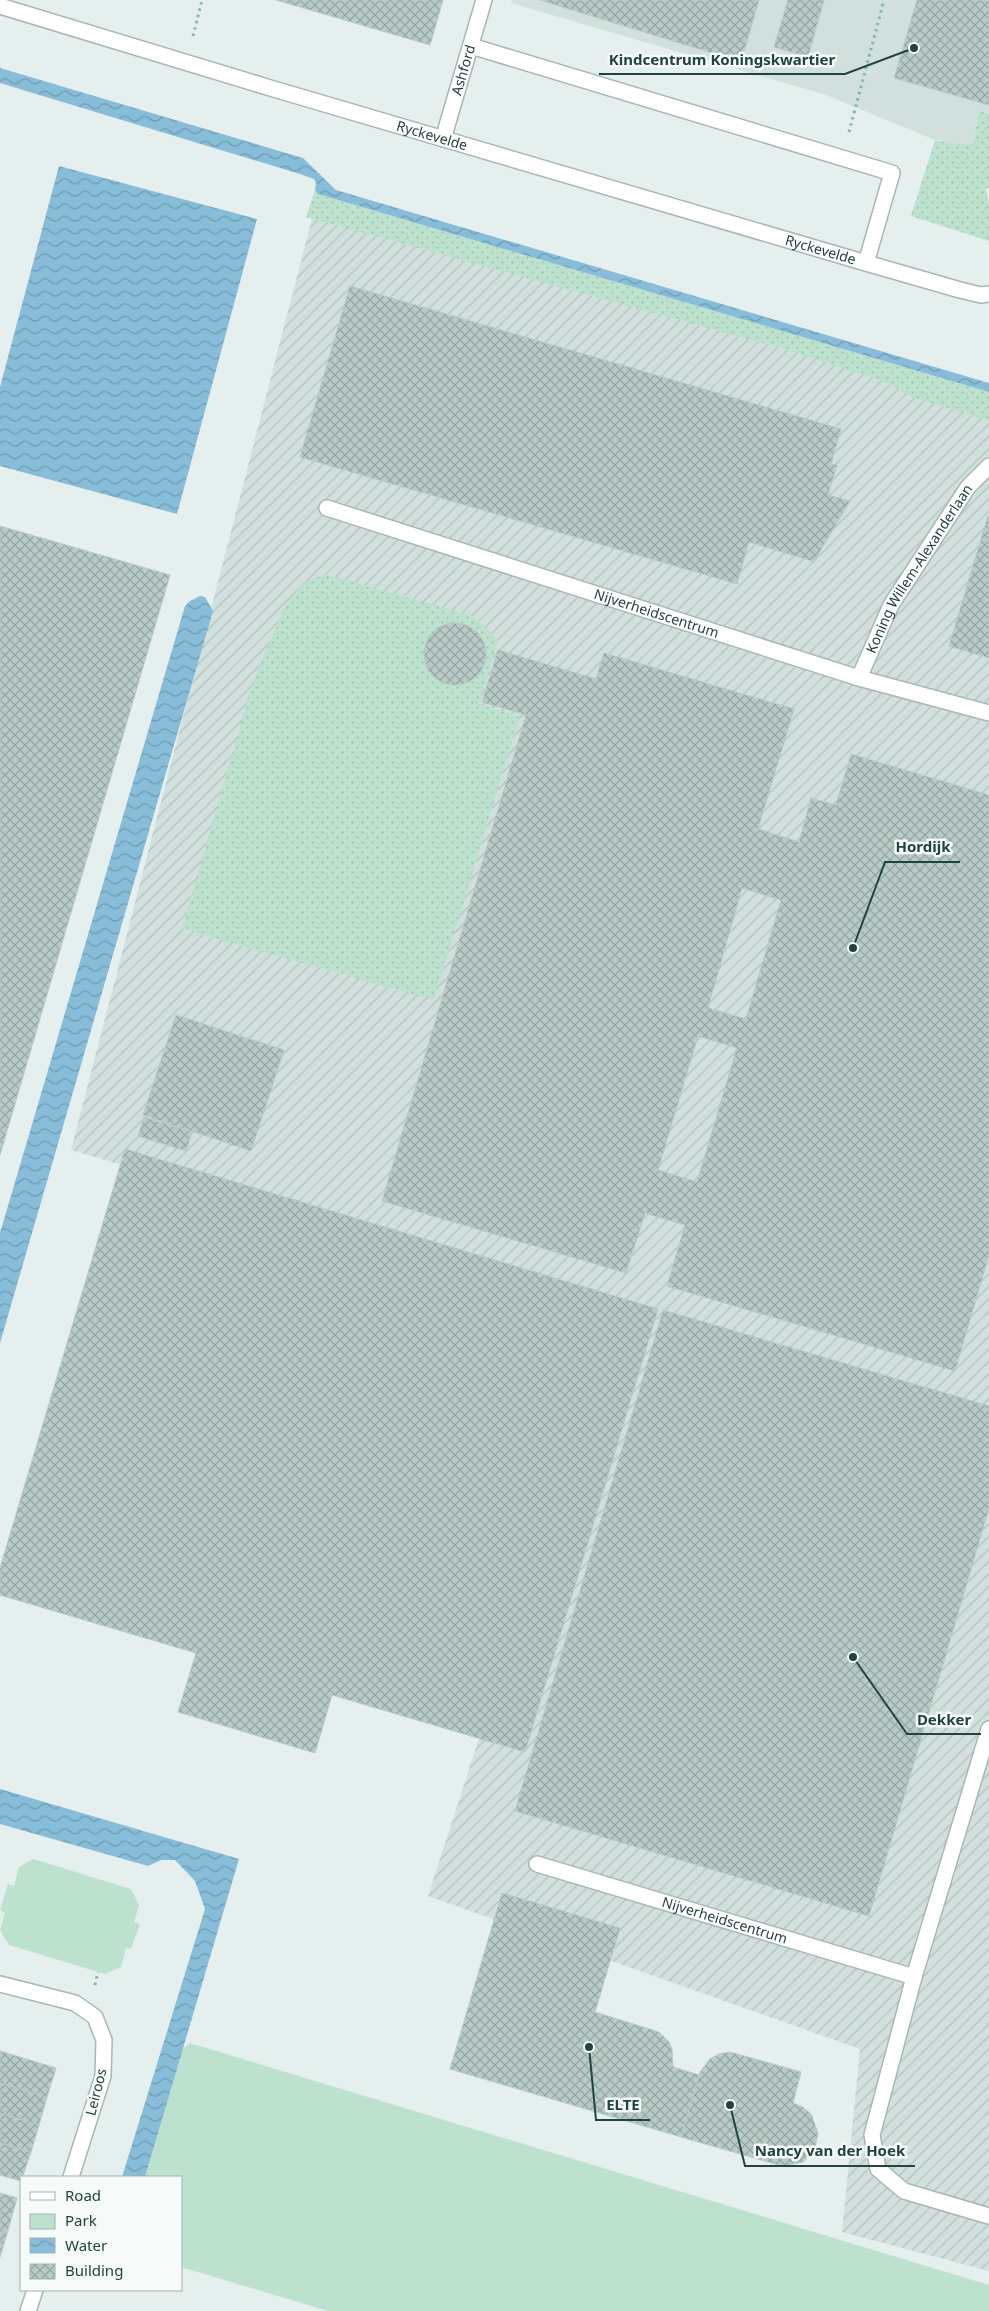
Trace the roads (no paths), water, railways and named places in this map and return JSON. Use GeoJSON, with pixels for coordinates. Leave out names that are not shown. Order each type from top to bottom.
{"type":"FeatureCollection","features":[{"type":"Feature","properties":{"kind":"street","name":"Ashford"},"geometry":{"type":"LineString","coordinates":[[443,139],[484,0]]}},
{"type":"Feature","properties":{"kind":"street","name":"Ryckevelde"},"geometry":{"type":"LineString","coordinates":[[0,6],[866,263],[960,290],[982,295],[989,294]]}},
{"type":"Feature","properties":{"kind":"street","name":"Ryckevelde"},"geometry":{"type":"LineString","coordinates":[[471,46],[892,173],[866,263]]}},
{"type":"Feature","properties":{"kind":"street","name":"Koning Willem-Alexanderlaan"},"geometry":{"type":"LineString","coordinates":[[859,678],[891,605],[968,487],[989,466]]}},
{"type":"Feature","properties":{"kind":"street","name":"Nijverheidscentrum"},"geometry":{"type":"LineString","coordinates":[[328,508],[859,678],[989,713]]}},
{"type":"Feature","properties":{"kind":"street"},"geometry":{"type":"LineString","coordinates":[[989,1729],[914,1977],[872,2135],[878,2169],[904,2191],[989,2216]]}},
{"type":"Feature","properties":{"kind":"street","name":"Nijverheidscentrum"},"geometry":{"type":"LineString","coordinates":[[537,1864],[914,1977]]}},
{"type":"Feature","properties":{"kind":"street","name":"Leiroos"},"geometry":{"type":"LineString","coordinates":[[0,1984],[75,2003],[95,2017],[104,2040],[103,2076],[71,2176]]}},
{"type":"Feature","properties":{"kind":"street"},"geometry":{"type":"LineString","coordinates":[[28,2311],[35,2291]]}},
{"type":"Feature","properties":{"kind":"water"},"geometry":{"type":"Polygon","coordinates":[[[0,68],[303,158],[336,190],[989,383],[989,392],[318,194],[315,190],[316,183],[314,179],[300,174],[0,83],[0,68]]]}},
{"type":"Feature","properties":{"kind":"water"},"geometry":{"type":"Polygon","coordinates":[[[59,166],[257,219],[177,514],[0,466],[0,387],[59,166]]]}},
{"type":"Feature","properties":{"kind":"water"},"geometry":{"type":"Polygon","coordinates":[[[200,596],[205,597],[213,611],[0,1343],[0,1233],[185,606],[200,596]]]}},
{"type":"Feature","properties":{"kind":"water"},"geometry":{"type":"Polygon","coordinates":[[[0,1789],[239,1859],[145,2176],[122,2176],[205,1909],[195,1881],[175,1860],[161,1860],[148,1866],[0,1824],[0,1789]]]}},
{"type":"Feature","properties":{"kind":"place","name":"Kindcentrum Koningskwartier"},"geometry":{"type":"Point","coordinates":[914,48]}},
{"type":"Feature","properties":{"kind":"place","name":"Hordijk"},"geometry":{"type":"Point","coordinates":[853,948]}},
{"type":"Feature","properties":{"kind":"place","name":"Dekker"},"geometry":{"type":"Point","coordinates":[853,1657]}},
{"type":"Feature","properties":{"kind":"place","name":"ELTE"},"geometry":{"type":"Point","coordinates":[589,2047]}},
{"type":"Feature","properties":{"kind":"place","name":"Nancy van der Hoek"},"geometry":{"type":"Point","coordinates":[730,2105]}}]}
